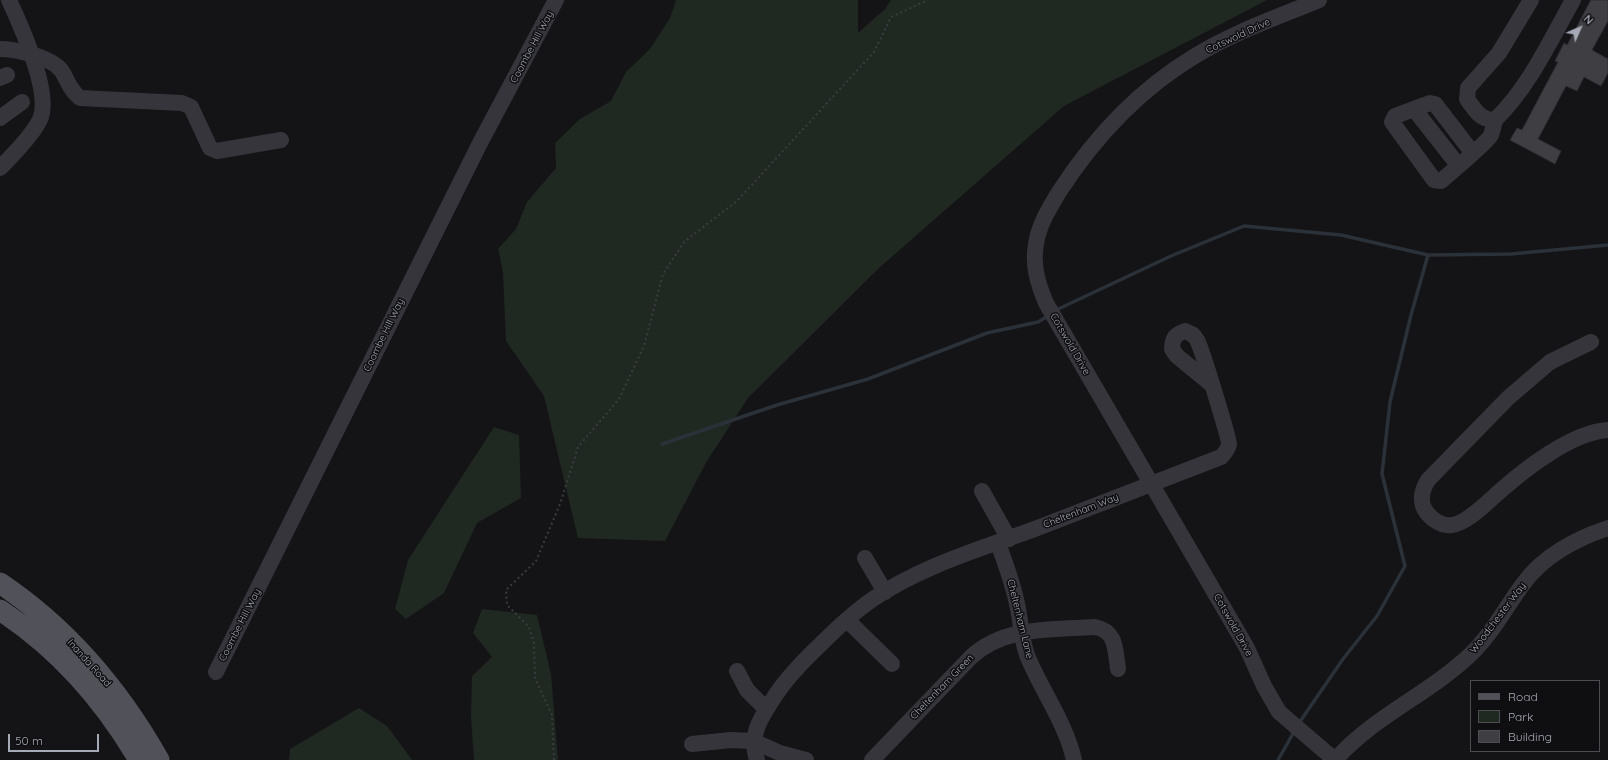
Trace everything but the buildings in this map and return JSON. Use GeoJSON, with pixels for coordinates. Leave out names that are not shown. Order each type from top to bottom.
{"type":"FeatureCollection","features":[{"type":"Feature","properties":{"kind":"main road","name":"Inanda Road"},"geometry":{"type":"LineString","coordinates":[[0,583],[31,606],[80,652],[108,683],[136,722],[159,760]]}},
{"type":"Feature","properties":{"kind":"main road","name":"Inanda Road"},"geometry":{"type":"LineString","coordinates":[[0,610],[44,643],[80,678],[104,707],[139,760]]}},
{"type":"Feature","properties":{"kind":"street"},"geometry":{"type":"LineString","coordinates":[[0,168],[41,117],[42,103],[40,78],[9,0]]}},
{"type":"Feature","properties":{"kind":"street","name":"Coombe Hill Way"},"geometry":{"type":"LineString","coordinates":[[216,672],[477,150],[556,0]]}},
{"type":"Feature","properties":{"kind":"street","name":"Cotswold Drive"},"geometry":{"type":"LineString","coordinates":[[1319,0],[1229,38],[1195,56],[1163,78],[1134,102],[1110,126],[1074,168],[1043,219],[1038,234],[1035,257],[1038,284],[1046,303],[1153,484],[1247,648],[1272,703],[1287,720],[1335,760]]}},
{"type":"Feature","properties":{"kind":"street"},"geometry":{"type":"LineString","coordinates":[[1495,120],[1488,120],[1480,116],[1467,99],[1468,88],[1499,53],[1531,0]]}},
{"type":"Feature","properties":{"kind":"street"},"geometry":{"type":"LineString","coordinates":[[1472,152],[1435,104],[1430,103],[1395,116],[1392,122],[1434,180],[1441,181],[1491,136],[1495,120],[1518,94],[1544,54],[1573,0]]}},
{"type":"Feature","properties":{"kind":"street"},"geometry":{"type":"LineString","coordinates":[[2,45],[30,54],[56,65],[62,71],[70,90],[80,98],[182,103],[191,107],[210,148],[217,151],[281,140]]}},
{"type":"Feature","properties":{"kind":"street"},"geometry":{"type":"LineString","coordinates":[[0,118],[22,102]]}},
{"type":"Feature","properties":{"kind":"street"},"geometry":{"type":"LineString","coordinates":[[1414,109],[1458,165]]}},
{"type":"Feature","properties":{"kind":"street"},"geometry":{"type":"LineString","coordinates":[[1591,342],[1550,362],[1508,398],[1428,480],[1422,490],[1423,506],[1430,517],[1440,523],[1451,525],[1466,519],[1521,472],[1585,434],[1608,430]]}},
{"type":"Feature","properties":{"kind":"street","name":"Cheltenham Way"},"geometry":{"type":"LineString","coordinates":[[753,741],[755,731],[778,689],[798,666],[847,620],[885,592],[902,582],[949,561],[1153,484],[1220,457],[1225,453],[1229,444],[1211,384]]}},
{"type":"Feature","properties":{"kind":"street"},"geometry":{"type":"LineString","coordinates":[[982,491],[1003,541]]}},
{"type":"Feature","properties":{"kind":"street","name":"Woodchester Way"},"geometry":{"type":"LineString","coordinates":[[1335,760],[1356,739],[1378,721],[1451,671],[1472,654],[1486,637],[1524,582],[1547,560],[1575,541],[1608,528]]}},
{"type":"Feature","properties":{"kind":"street","name":"Cheltenham Lane"},"geometry":{"type":"LineString","coordinates":[[1003,541],[1017,602],[1026,652],[1039,684],[1058,717],[1072,748],[1074,760]]}},
{"type":"Feature","properties":{"kind":"street"},"geometry":{"type":"LineString","coordinates":[[865,558],[885,592]]}},
{"type":"Feature","properties":{"kind":"street"},"geometry":{"type":"LineString","coordinates":[[847,620],[892,664]]}},
{"type":"Feature","properties":{"kind":"street","name":"Cheltenham Green"},"geometry":{"type":"LineString","coordinates":[[872,760],[983,646],[1001,638],[1022,632],[1095,627],[1104,628],[1109,632],[1113,639],[1118,669]]}},
{"type":"Feature","properties":{"kind":"street"},"geometry":{"type":"LineString","coordinates":[[737,671],[747,690],[766,709]]}},
{"type":"Feature","properties":{"kind":"street"},"geometry":{"type":"LineString","coordinates":[[692,744],[731,740],[753,741],[780,753],[806,760]]}},
{"type":"Feature","properties":{"kind":"street"},"geometry":{"type":"LineString","coordinates":[[753,741],[757,760]]}},
{"type":"Feature","properties":{"kind":"path"},"geometry":{"type":"LineString","coordinates":[[554,760],[552,715],[535,678],[534,643],[529,626],[507,605],[506,590],[536,560],[560,504],[578,447],[619,399],[644,346],[663,274],[684,242],[743,196],[874,52],[892,17],[928,0]]}},
{"type":"Feature","properties":{"kind":"green space"},"geometry":{"type":"Polygon","coordinates":[[[676,0],[858,0],[858,33],[885,9],[891,0],[1267,0],[1064,106],[879,268],[748,398],[707,461],[665,541],[578,538],[544,396],[506,341],[503,272],[498,249],[516,229],[527,202],[556,168],[555,143],[580,119],[611,101],[626,72],[650,49],[670,18],[676,0]]]}},
{"type":"Feature","properties":{"kind":"green space"},"geometry":{"type":"Polygon","coordinates":[[[494,427],[519,435],[521,498],[477,523],[444,593],[406,619],[395,609],[408,560],[494,427]]]}},
{"type":"Feature","properties":{"kind":"green space"},"geometry":{"type":"Polygon","coordinates":[[[482,609],[537,615],[551,674],[558,760],[474,760],[471,717],[472,676],[492,657],[473,633],[482,609]]]}},
{"type":"Feature","properties":{"kind":"green space"},"geometry":{"type":"Polygon","coordinates":[[[359,708],[387,726],[412,760],[289,760],[290,749],[359,708]]]}},
{"type":"Feature","properties":{"kind":"waterway"},"geometry":{"type":"LineString","coordinates":[[1054,311],[1171,256],[1244,226],[1341,235],[1428,255],[1511,254],[1608,245]]}},
{"type":"Feature","properties":{"kind":"waterway"},"geometry":{"type":"LineString","coordinates":[[1299,723],[1343,659],[1377,616],[1405,566],[1382,474],[1390,402],[1411,315],[1428,255]]}},
{"type":"Feature","properties":{"kind":"waterway"},"geometry":{"type":"LineString","coordinates":[[662,444],[777,405],[868,379],[987,333],[1038,322],[1048,316]]}},
{"type":"Feature","properties":{"kind":"waterway"},"geometry":{"type":"LineString","coordinates":[[1278,760],[1295,730]]}}]}
